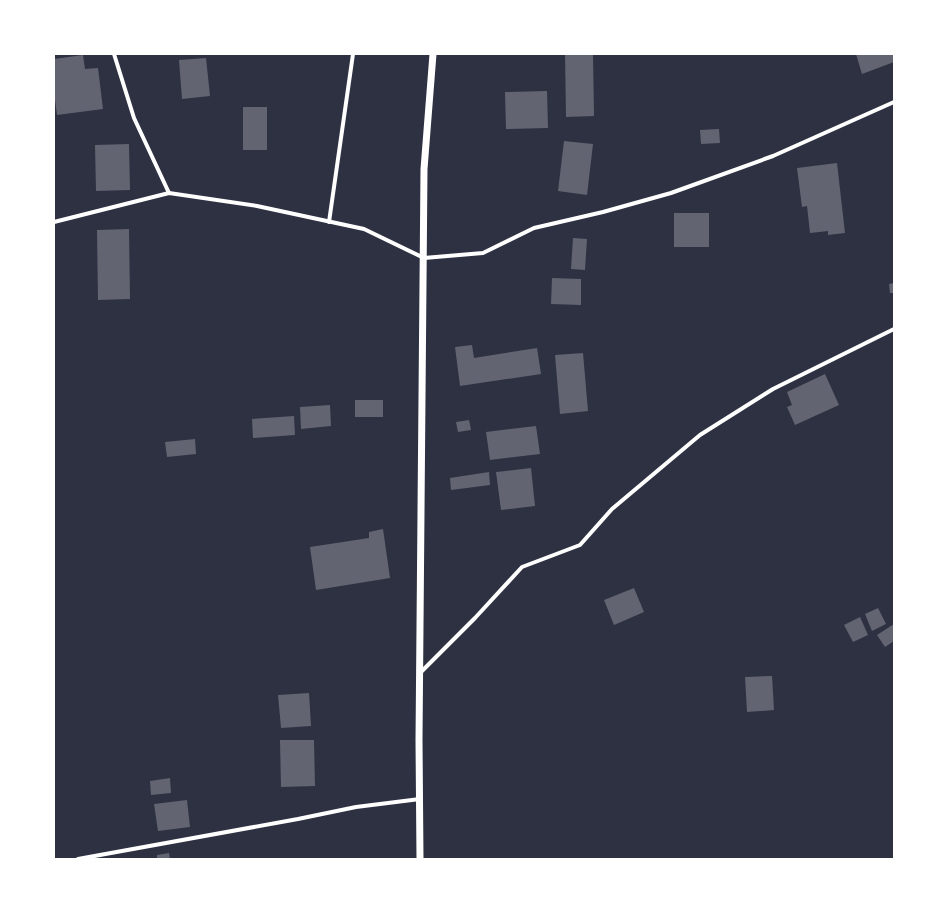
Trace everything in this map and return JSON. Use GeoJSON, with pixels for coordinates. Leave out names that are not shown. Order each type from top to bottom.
{"type":"FeatureCollection","features":[{"type":"Feature","properties":{"kind":"street"},"geometry":{"type":"LineString","coordinates":[[114,54],[134,118],[169,193]]}},
{"type":"Feature","properties":{"kind":"street"},"geometry":{"type":"LineString","coordinates":[[329,222],[353,54]]}},
{"type":"Feature","properties":{"kind":"street"},"geometry":{"type":"LineString","coordinates":[[420,859],[424,169],[433,54]]}},
{"type":"Feature","properties":{"kind":"street"},"geometry":{"type":"LineString","coordinates":[[54,222],[169,193],[257,206],[364,229],[424,258],[484,253],[534,228],[603,212],[671,193],[773,156],[894,102]]}},
{"type":"Feature","properties":{"kind":"street"},"geometry":{"type":"LineString","coordinates":[[420,673],[522,568],[580,545],[612,509],[700,435],[773,389],[894,329]]}},
{"type":"Feature","properties":{"kind":"street"},"geometry":{"type":"LineString","coordinates":[[78,859],[356,807],[420,800]]}},
{"type":"Feature","properties":{"kind":"building"},"geometry":{"type":"Polygon","coordinates":[[[565,54],[593,54],[594,116],[566,117],[565,54]]]}},
{"type":"Feature","properties":{"kind":"building"},"geometry":{"type":"Polygon","coordinates":[[[856,54],[894,54],[894,62],[862,74],[856,54]]]}},
{"type":"Feature","properties":{"kind":"building"},"geometry":{"type":"Polygon","coordinates":[[[83,55],[85,69],[98,68],[103,109],[57,115],[54,92],[54,59],[83,55]]]}},
{"type":"Feature","properties":{"kind":"building"},"geometry":{"type":"Polygon","coordinates":[[[206,58],[210,96],[182,99],[179,60],[206,58]]]}},
{"type":"Feature","properties":{"kind":"building"},"geometry":{"type":"Polygon","coordinates":[[[547,91],[548,128],[506,129],[505,92],[547,91]]]}},
{"type":"Feature","properties":{"kind":"building"},"geometry":{"type":"Polygon","coordinates":[[[243,107],[267,107],[267,150],[243,150],[243,107]]]}},
{"type":"Feature","properties":{"kind":"building"},"geometry":{"type":"Polygon","coordinates":[[[719,129],[720,143],[701,144],[700,130],[719,129]]]}},
{"type":"Feature","properties":{"kind":"building"},"geometry":{"type":"Polygon","coordinates":[[[564,141],[593,144],[587,195],[558,191],[564,141]]]}},
{"type":"Feature","properties":{"kind":"building"},"geometry":{"type":"Polygon","coordinates":[[[129,144],[130,190],[96,191],[95,145],[129,144]]]}},
{"type":"Feature","properties":{"kind":"building"},"geometry":{"type":"Polygon","coordinates":[[[837,163],[845,233],[828,235],[828,231],[810,233],[807,206],[802,207],[797,168],[837,163]]]}},
{"type":"Feature","properties":{"kind":"building"},"geometry":{"type":"Polygon","coordinates":[[[674,213],[709,213],[709,247],[674,247],[674,213]]]}},
{"type":"Feature","properties":{"kind":"building"},"geometry":{"type":"Polygon","coordinates":[[[129,229],[130,299],[98,300],[97,230],[129,229]]]}},
{"type":"Feature","properties":{"kind":"building"},"geometry":{"type":"Polygon","coordinates":[[[573,238],[587,239],[585,270],[571,269],[573,238]]]}},
{"type":"Feature","properties":{"kind":"building"},"geometry":{"type":"Polygon","coordinates":[[[552,278],[581,279],[581,305],[551,304],[552,278]]]}},
{"type":"Feature","properties":{"kind":"building"},"geometry":{"type":"Polygon","coordinates":[[[894,283],[894,293],[890,293],[889,284],[894,283]]]}},
{"type":"Feature","properties":{"kind":"building"},"geometry":{"type":"Polygon","coordinates":[[[472,345],[474,358],[537,348],[541,374],[460,386],[455,347],[472,345]]]}},
{"type":"Feature","properties":{"kind":"building"},"geometry":{"type":"Polygon","coordinates":[[[583,353],[588,411],[560,414],[555,355],[583,353]]]}},
{"type":"Feature","properties":{"kind":"building"},"geometry":{"type":"Polygon","coordinates":[[[825,374],[839,405],[795,425],[787,407],[792,405],[787,392],[825,374]]]}},
{"type":"Feature","properties":{"kind":"building"},"geometry":{"type":"Polygon","coordinates":[[[355,400],[383,400],[383,417],[355,417],[355,400]]]}},
{"type":"Feature","properties":{"kind":"building"},"geometry":{"type":"Polygon","coordinates":[[[330,405],[331,426],[301,429],[300,407],[330,405]]]}},
{"type":"Feature","properties":{"kind":"building"},"geometry":{"type":"Polygon","coordinates":[[[294,416],[295,435],[253,438],[252,419],[294,416]]]}},
{"type":"Feature","properties":{"kind":"building"},"geometry":{"type":"Polygon","coordinates":[[[469,420],[471,430],[458,432],[456,422],[469,420]]]}},
{"type":"Feature","properties":{"kind":"building"},"geometry":{"type":"Polygon","coordinates":[[[536,426],[540,454],[490,460],[486,432],[536,426]]]}},
{"type":"Feature","properties":{"kind":"building"},"geometry":{"type":"Polygon","coordinates":[[[195,439],[196,454],[167,457],[165,442],[195,439]]]}},
{"type":"Feature","properties":{"kind":"building"},"geometry":{"type":"Polygon","coordinates":[[[531,468],[535,506],[501,510],[496,472],[531,468]]]}},
{"type":"Feature","properties":{"kind":"building"},"geometry":{"type":"Polygon","coordinates":[[[489,472],[490,485],[451,490],[450,478],[489,472]]]}},
{"type":"Feature","properties":{"kind":"building"},"geometry":{"type":"Polygon","coordinates":[[[383,529],[390,578],[316,590],[310,547],[369,538],[369,532],[383,529]]]}},
{"type":"Feature","properties":{"kind":"building"},"geometry":{"type":"Polygon","coordinates":[[[634,588],[644,612],[614,625],[604,600],[634,588]]]}},
{"type":"Feature","properties":{"kind":"building"},"geometry":{"type":"Polygon","coordinates":[[[878,608],[886,624],[872,631],[865,614],[878,608]]]}},
{"type":"Feature","properties":{"kind":"building"},"geometry":{"type":"Polygon","coordinates":[[[860,617],[868,635],[853,642],[844,625],[860,617]]]}},
{"type":"Feature","properties":{"kind":"building"},"geometry":{"type":"Polygon","coordinates":[[[894,624],[894,641],[885,647],[877,635],[894,624]]]}},
{"type":"Feature","properties":{"kind":"building"},"geometry":{"type":"Polygon","coordinates":[[[772,676],[774,710],[747,712],[745,677],[772,676]]]}},
{"type":"Feature","properties":{"kind":"building"},"geometry":{"type":"Polygon","coordinates":[[[309,693],[311,726],[281,728],[278,695],[309,693]]]}},
{"type":"Feature","properties":{"kind":"building"},"geometry":{"type":"Polygon","coordinates":[[[280,740],[314,740],[315,786],[281,787],[280,740]]]}},
{"type":"Feature","properties":{"kind":"building"},"geometry":{"type":"Polygon","coordinates":[[[170,778],[171,793],[151,795],[150,781],[170,778]]]}},
{"type":"Feature","properties":{"kind":"building"},"geometry":{"type":"Polygon","coordinates":[[[187,800],[190,827],[158,831],[154,804],[187,800]]]}},
{"type":"Feature","properties":{"kind":"building"},"geometry":{"type":"Polygon","coordinates":[[[169,853],[170,859],[157,859],[157,855],[169,853]]]}}]}
